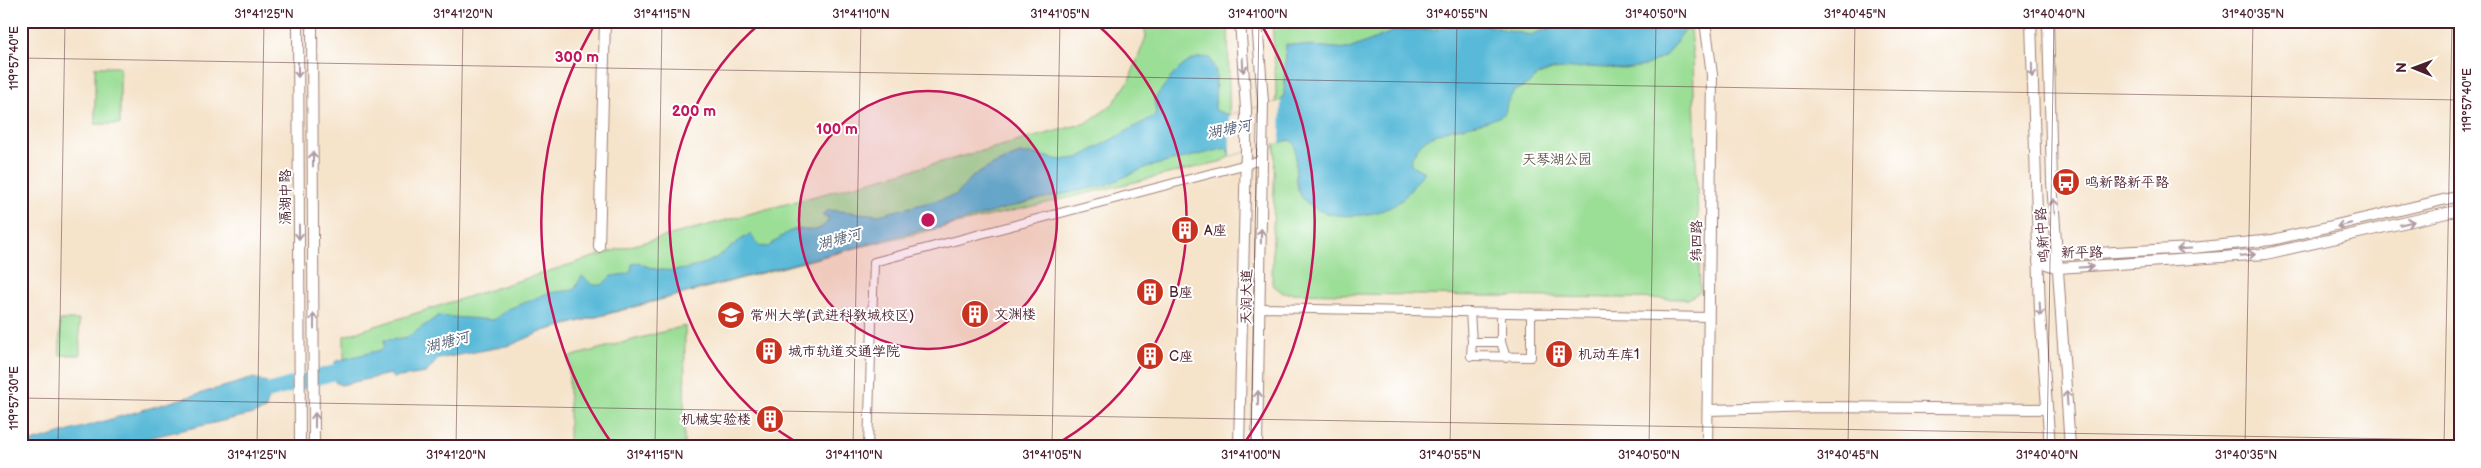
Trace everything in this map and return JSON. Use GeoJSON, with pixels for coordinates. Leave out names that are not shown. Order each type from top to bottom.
{"type":"FeatureCollection","features":[{"type":"Feature","properties":{"kind":"street","name":"滆湖中路"},"geometry":{"type":"LineString","coordinates":[[298,21],[300,447]]}},
{"type":"Feature","properties":{"kind":"street","name":"滆湖中路"},"geometry":{"type":"LineString","coordinates":[[312,21],[314,447]]}},
{"type":"Feature","properties":{"kind":"street"},"geometry":{"type":"LineString","coordinates":[[599,247],[605,21]]}},
{"type":"Feature","properties":{"kind":"street","name":"天润大道"},"geometry":{"type":"LineString","coordinates":[[1239,447],[1246,151],[1246,109],[1240,21]]}},
{"type":"Feature","properties":{"kind":"street","name":"天润大道"},"geometry":{"type":"LineString","coordinates":[[1257,21],[1263,102],[1257,447]]}},
{"type":"Feature","properties":{"kind":"street","name":"纬四路"},"geometry":{"type":"LineString","coordinates":[[1705,21],[1712,76],[1707,447]]}},
{"type":"Feature","properties":{"kind":"street","name":"鸣新中路"},"geometry":{"type":"LineString","coordinates":[[2031,21],[2038,261],[2050,447]]}},
{"type":"Feature","properties":{"kind":"street","name":"鸣新中路"},"geometry":{"type":"LineString","coordinates":[[2048,21],[2052,182],[2070,447]]}},
{"type":"Feature","properties":{"kind":"street"},"geometry":{"type":"LineString","coordinates":[[868,447],[874,262],[1262,160]]}},
{"type":"Feature","properties":{"kind":"street","name":"新平路"},"geometry":{"type":"LineString","coordinates":[[2038,261],[2058,255],[2192,248],[2272,240],[2460,196]]}},
{"type":"Feature","properties":{"kind":"street","name":"新平路"},"geometry":{"type":"LineString","coordinates":[[2038,261],[2058,268],[2266,254],[2460,210]]}},
{"type":"Feature","properties":{"kind":"street"},"geometry":{"type":"LineString","coordinates":[[1259,308],[1708,317]]}},
{"type":"Feature","properties":{"kind":"street"},"geometry":{"type":"LineString","coordinates":[[1470,312],[1472,342],[1468,357],[1506,358],[1531,357],[1531,313]]}},
{"type":"Feature","properties":{"kind":"street"},"geometry":{"type":"LineString","coordinates":[[1501,313],[1501,342],[1506,358]]}},
{"type":"Feature","properties":{"kind":"street"},"geometry":{"type":"LineString","coordinates":[[1472,342],[1501,342]]}},
{"type":"Feature","properties":{"kind":"street"},"geometry":{"type":"LineString","coordinates":[[1708,410],[1822,407],[2047,410]]}},
{"type":"Feature","properties":{"kind":"green space"},"geometry":{"type":"Polygon","coordinates":[[[1143,21],[1228,21],[1230,156],[1223,161],[860,247],[344,384],[344,336],[619,249],[1086,123],[1111,106],[1129,81],[1146,37],[1143,21]]]}},
{"type":"Feature","properties":{"kind":"green space","name":"天琴湖公园"},"geometry":{"type":"Polygon","coordinates":[[[1272,21],[1689,21],[1693,57],[1700,292],[1688,299],[1283,293],[1272,284],[1276,87],[1272,21]]]}},
{"type":"Feature","properties":{"kind":"green space"},"geometry":{"type":"Polygon","coordinates":[[[95,67],[120,67],[120,124],[95,124],[95,67]]]}},
{"type":"Feature","properties":{"kind":"green space"},"geometry":{"type":"Polygon","coordinates":[[[60,320],[79,320],[80,355],[60,355],[60,320]]]}},
{"type":"Feature","properties":{"kind":"green space"},"geometry":{"type":"Polygon","coordinates":[[[685,326],[684,447],[569,447],[569,357],[685,326]]]}},
{"type":"Feature","properties":{"kind":"water"},"geometry":{"type":"Polygon","coordinates":[[[1570,21],[1717,21],[1684,31],[1666,55],[1645,66],[1624,69],[1589,67],[1552,70],[1538,75],[1530,83],[1514,91],[1507,103],[1505,113],[1479,124],[1437,134],[1426,140],[1416,150],[1410,164],[1424,172],[1400,201],[1374,213],[1346,216],[1320,211],[1309,205],[1298,190],[1295,149],[1294,143],[1290,140],[1230,156],[1227,148],[1147,167],[1106,185],[1035,200],[934,229],[920,230],[546,330],[511,345],[438,359],[426,373],[393,378],[390,374],[341,385],[335,382],[334,364],[336,361],[381,350],[384,346],[384,340],[405,339],[438,316],[494,320],[506,310],[548,293],[574,290],[582,276],[593,285],[602,285],[611,276],[627,274],[631,271],[632,264],[638,262],[656,269],[685,269],[714,259],[750,234],[759,246],[768,247],[791,231],[819,229],[828,221],[828,216],[823,217],[823,214],[829,210],[879,215],[942,199],[956,195],[973,176],[995,164],[1020,154],[1034,154],[1060,160],[1078,158],[1156,115],[1154,99],[1178,70],[1193,59],[1201,57],[1210,58],[1216,72],[1215,110],[1229,115],[1281,101],[1284,95],[1286,44],[1349,49],[1397,30],[1431,30],[1474,23],[1530,35],[1570,21]]]}},
{"type":"Feature","properties":{"kind":"water"},"geometry":{"type":"Polygon","coordinates":[[[254,378],[266,382],[268,396],[265,410],[257,413],[109,447],[21,447],[21,445],[254,378]]]}},
{"type":"Feature","properties":{"kind":"pier"},"geometry":{"type":"Polygon","coordinates":[[[1281,101],[1280,143],[1230,156],[1229,115],[1281,101]]]}},
{"type":"Feature","properties":{"kind":"waterway","name":"湖塘河"},"geometry":{"type":"LineString","coordinates":[[248,397],[354,367]]}},
{"type":"Feature","properties":{"kind":"place","name":"鸣新路新平路"},"geometry":{"type":"Point","coordinates":[2066,182]}},
{"type":"Feature","properties":{"kind":"place","name":"A座"},"geometry":{"type":"Point","coordinates":[1185,230]}},
{"type":"Feature","properties":{"kind":"place","name":"B座"},"geometry":{"type":"Point","coordinates":[1150,292]}},
{"type":"Feature","properties":{"kind":"place","name":"文渊楼"},"geometry":{"type":"Point","coordinates":[975,314]}},
{"type":"Feature","properties":{"kind":"place","name":"常州大学(武进科教城校区)"},"geometry":{"type":"Point","coordinates":[731,315]}},
{"type":"Feature","properties":{"kind":"place","name":"城市轨道交通学院"},"geometry":{"type":"Point","coordinates":[769,351]}},
{"type":"Feature","properties":{"kind":"place","name":"机动车库1"},"geometry":{"type":"Point","coordinates":[1559,354]}},
{"type":"Feature","properties":{"kind":"place","name":"C座"},"geometry":{"type":"Point","coordinates":[1150,356]}},
{"type":"Feature","properties":{"kind":"place","name":"机械实验楼"},"geometry":{"type":"Point","coordinates":[770,419]}}]}
